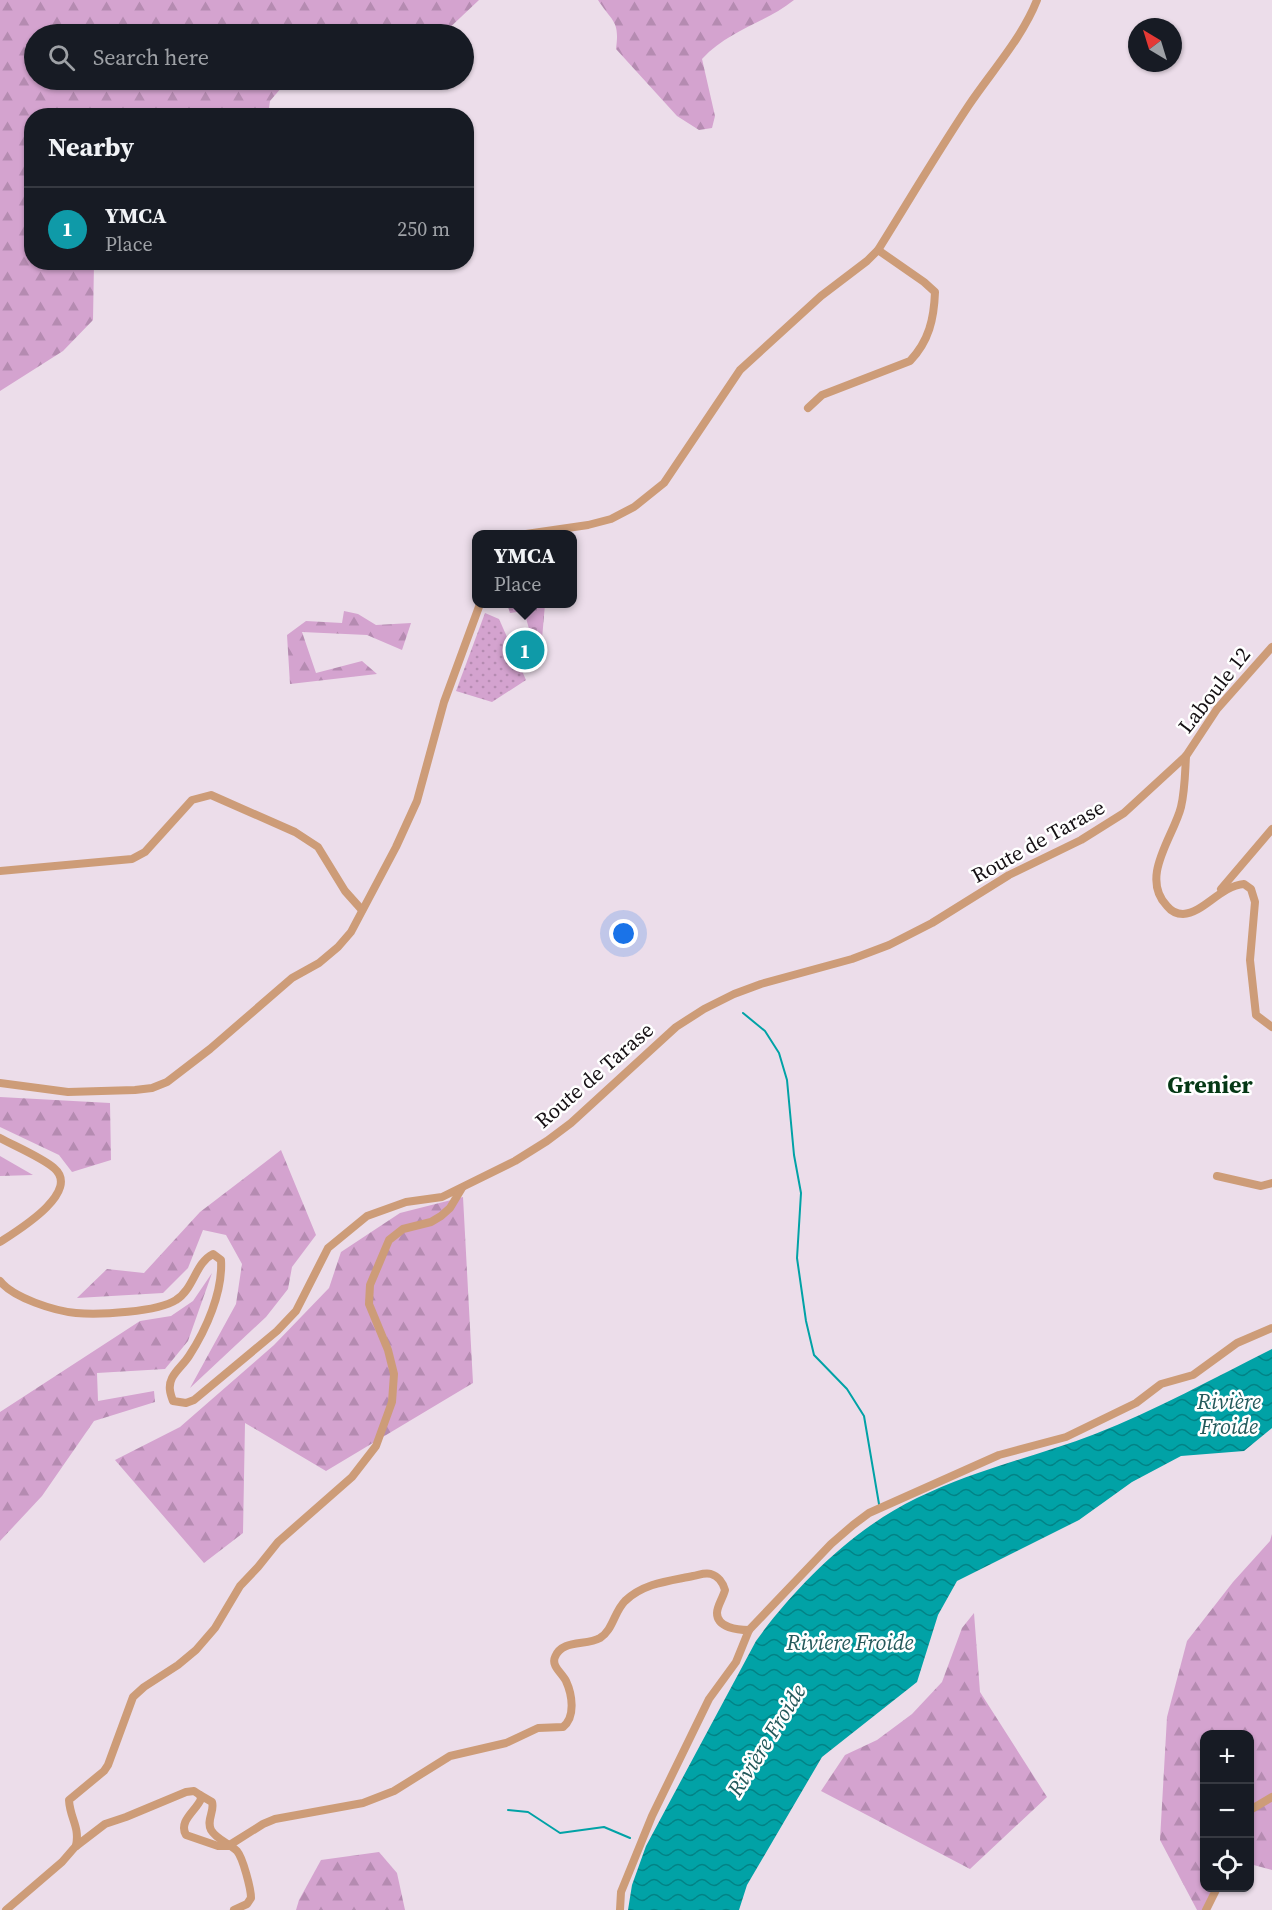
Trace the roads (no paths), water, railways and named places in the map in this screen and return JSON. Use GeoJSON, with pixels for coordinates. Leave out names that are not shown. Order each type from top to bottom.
{"type":"FeatureCollection","features":[{"type":"Feature","properties":{"kind":"street"},"geometry":{"type":"LineString","coordinates":[[554,530],[611,519],[634,507],[664,483],[740,370],[821,296],[878,250],[927,167],[1020,31],[1037,0]]}},
{"type":"Feature","properties":{"kind":"street"},"geometry":{"type":"LineString","coordinates":[[808,408],[822,395],[910,361],[921,350],[930,331],[935,292],[878,250]]}},
{"type":"Feature","properties":{"kind":"street"},"geometry":{"type":"LineString","coordinates":[[0,1083],[68,1092],[135,1090],[152,1088],[167,1082],[210,1049],[292,978],[319,963],[338,947],[351,932],[396,847],[417,801],[444,702],[478,608]]}},
{"type":"Feature","properties":{"kind":"street","name":"Laboule 12"},"geometry":{"type":"LineString","coordinates":[[1186,756],[1217,709],[1272,647]]}},
{"type":"Feature","properties":{"kind":"street"},"geometry":{"type":"LineString","coordinates":[[1186,756],[1181,808],[1158,862],[1159,892],[1165,904],[1174,912],[1181,914],[1193,912],[1237,884],[1244,884],[1251,889],[1255,902],[1250,960],[1256,1015],[1272,1027]]}},
{"type":"Feature","properties":{"kind":"street","name":"Route de Tarase"},"geometry":{"type":"LineString","coordinates":[[0,1281],[4,1287],[29,1300],[61,1310],[77,1313],[151,1310],[178,1300],[186,1292],[207,1257],[213,1254],[221,1260],[222,1274],[215,1300],[200,1339],[172,1378],[169,1389],[173,1401],[186,1403],[194,1400],[277,1331],[296,1311],[328,1248],[367,1216],[406,1202],[442,1197],[515,1161],[571,1123],[676,1027],[704,1009],[761,984],[852,959],[889,945],[924,927],[1009,875],[1081,840],[1124,813],[1186,756]]}},
{"type":"Feature","properties":{"kind":"street"},"geometry":{"type":"LineString","coordinates":[[0,871],[132,859],[145,852],[192,800],[211,795],[295,832],[318,847],[345,891],[362,910]]}},
{"type":"Feature","properties":{"kind":"street"},"geometry":{"type":"LineString","coordinates":[[1215,896],[1272,829]]}},
{"type":"Feature","properties":{"kind":"street"},"geometry":{"type":"LineString","coordinates":[[0,1138],[54,1168],[61,1177],[61,1187],[56,1197],[30,1222],[0,1242]]}},
{"type":"Feature","properties":{"kind":"street"},"geometry":{"type":"LineString","coordinates":[[1217,1176],[1261,1186],[1272,1183]]}},
{"type":"Feature","properties":{"kind":"street"},"geometry":{"type":"LineString","coordinates":[[75,1846],[78,1836],[77,1826],[70,1810],[69,1800],[108,1765],[133,1697],[186,1659],[201,1644],[215,1628],[240,1586],[286,1533],[339,1489],[376,1446],[393,1402],[394,1374],[390,1357],[369,1304],[370,1285],[389,1240],[404,1229],[431,1222],[441,1216],[450,1208],[462,1188]]}},
{"type":"Feature","properties":{"kind":"street"},"geometry":{"type":"LineString","coordinates":[[620,1910],[621,1892],[651,1816],[709,1699],[736,1662],[749,1630],[831,1544],[869,1513],[999,1455],[1066,1437],[1136,1403],[1161,1384],[1193,1375],[1237,1343],[1272,1328]]}},
{"type":"Feature","properties":{"kind":"street"},"geometry":{"type":"LineString","coordinates":[[200,1795],[200,1802],[186,1820],[183,1830],[186,1835],[202,1842],[228,1846],[275,1819],[363,1803],[394,1791],[450,1756],[506,1743],[538,1728],[563,1727],[571,1718],[572,1706],[566,1682],[554,1663],[554,1658],[573,1644],[599,1639],[607,1632],[625,1602],[645,1588],[667,1580],[705,1573],[713,1575],[721,1581],[725,1590],[717,1610],[720,1622],[736,1630],[749,1630]]}},
{"type":"Feature","properties":{"kind":"street"},"geometry":{"type":"LineString","coordinates":[[6,1910],[62,1862],[75,1846],[112,1820],[126,1817],[186,1792],[195,1791],[212,1802],[209,1824],[213,1832],[237,1852],[242,1860],[251,1893],[250,1901],[234,1910]]}},
{"type":"Feature","properties":{"kind":"street"},"geometry":{"type":"LineString","coordinates":[[1254,1808],[1272,1797]]}},
{"type":"Feature","properties":{"kind":"street"},"geometry":{"type":"LineString","coordinates":[[1206,1910],[1215,1892]]}},
{"type":"Feature","properties":{"kind":"water","name":"Riviere Froide"},"geometry":{"type":"Polygon","coordinates":[[[1272,1349],[1272,1428],[1244,1451],[1181,1456],[1132,1482],[1079,1520],[957,1581],[938,1615],[917,1682],[822,1757],[747,1885],[739,1910],[628,1910],[632,1885],[646,1846],[756,1641],[798,1590],[830,1558],[865,1529],[917,1498],[966,1477],[1118,1425],[1272,1349]]]}},
{"type":"Feature","properties":{"kind":"waterway"},"geometry":{"type":"LineString","coordinates":[[743,1013],[765,1031],[779,1053],[787,1080],[794,1155],[801,1193],[797,1258],[806,1321],[814,1355],[847,1389],[864,1416],[879,1504]]}},
{"type":"Feature","properties":{"kind":"waterway"},"geometry":{"type":"LineString","coordinates":[[508,1810],[528,1812],[560,1833],[604,1827],[630,1838]]}},
{"type":"Feature","properties":{"kind":"place","name":"YMCA"},"geometry":{"type":"Point","coordinates":[525,650]}},
{"type":"Feature","properties":{"kind":"district","name":"Grenier"},"geometry":{"type":"Point","coordinates":[1210,1084]}},
{"type":"Feature","properties":{"kind":"water label","name":"Rivière Froide"},"geometry":{"type":"Point","coordinates":[1229,1414]}},
{"type":"Feature","properties":{"kind":"water label","name":"Rivière Froide"},"geometry":{"type":"Point","coordinates":[766,1740]}}]}
